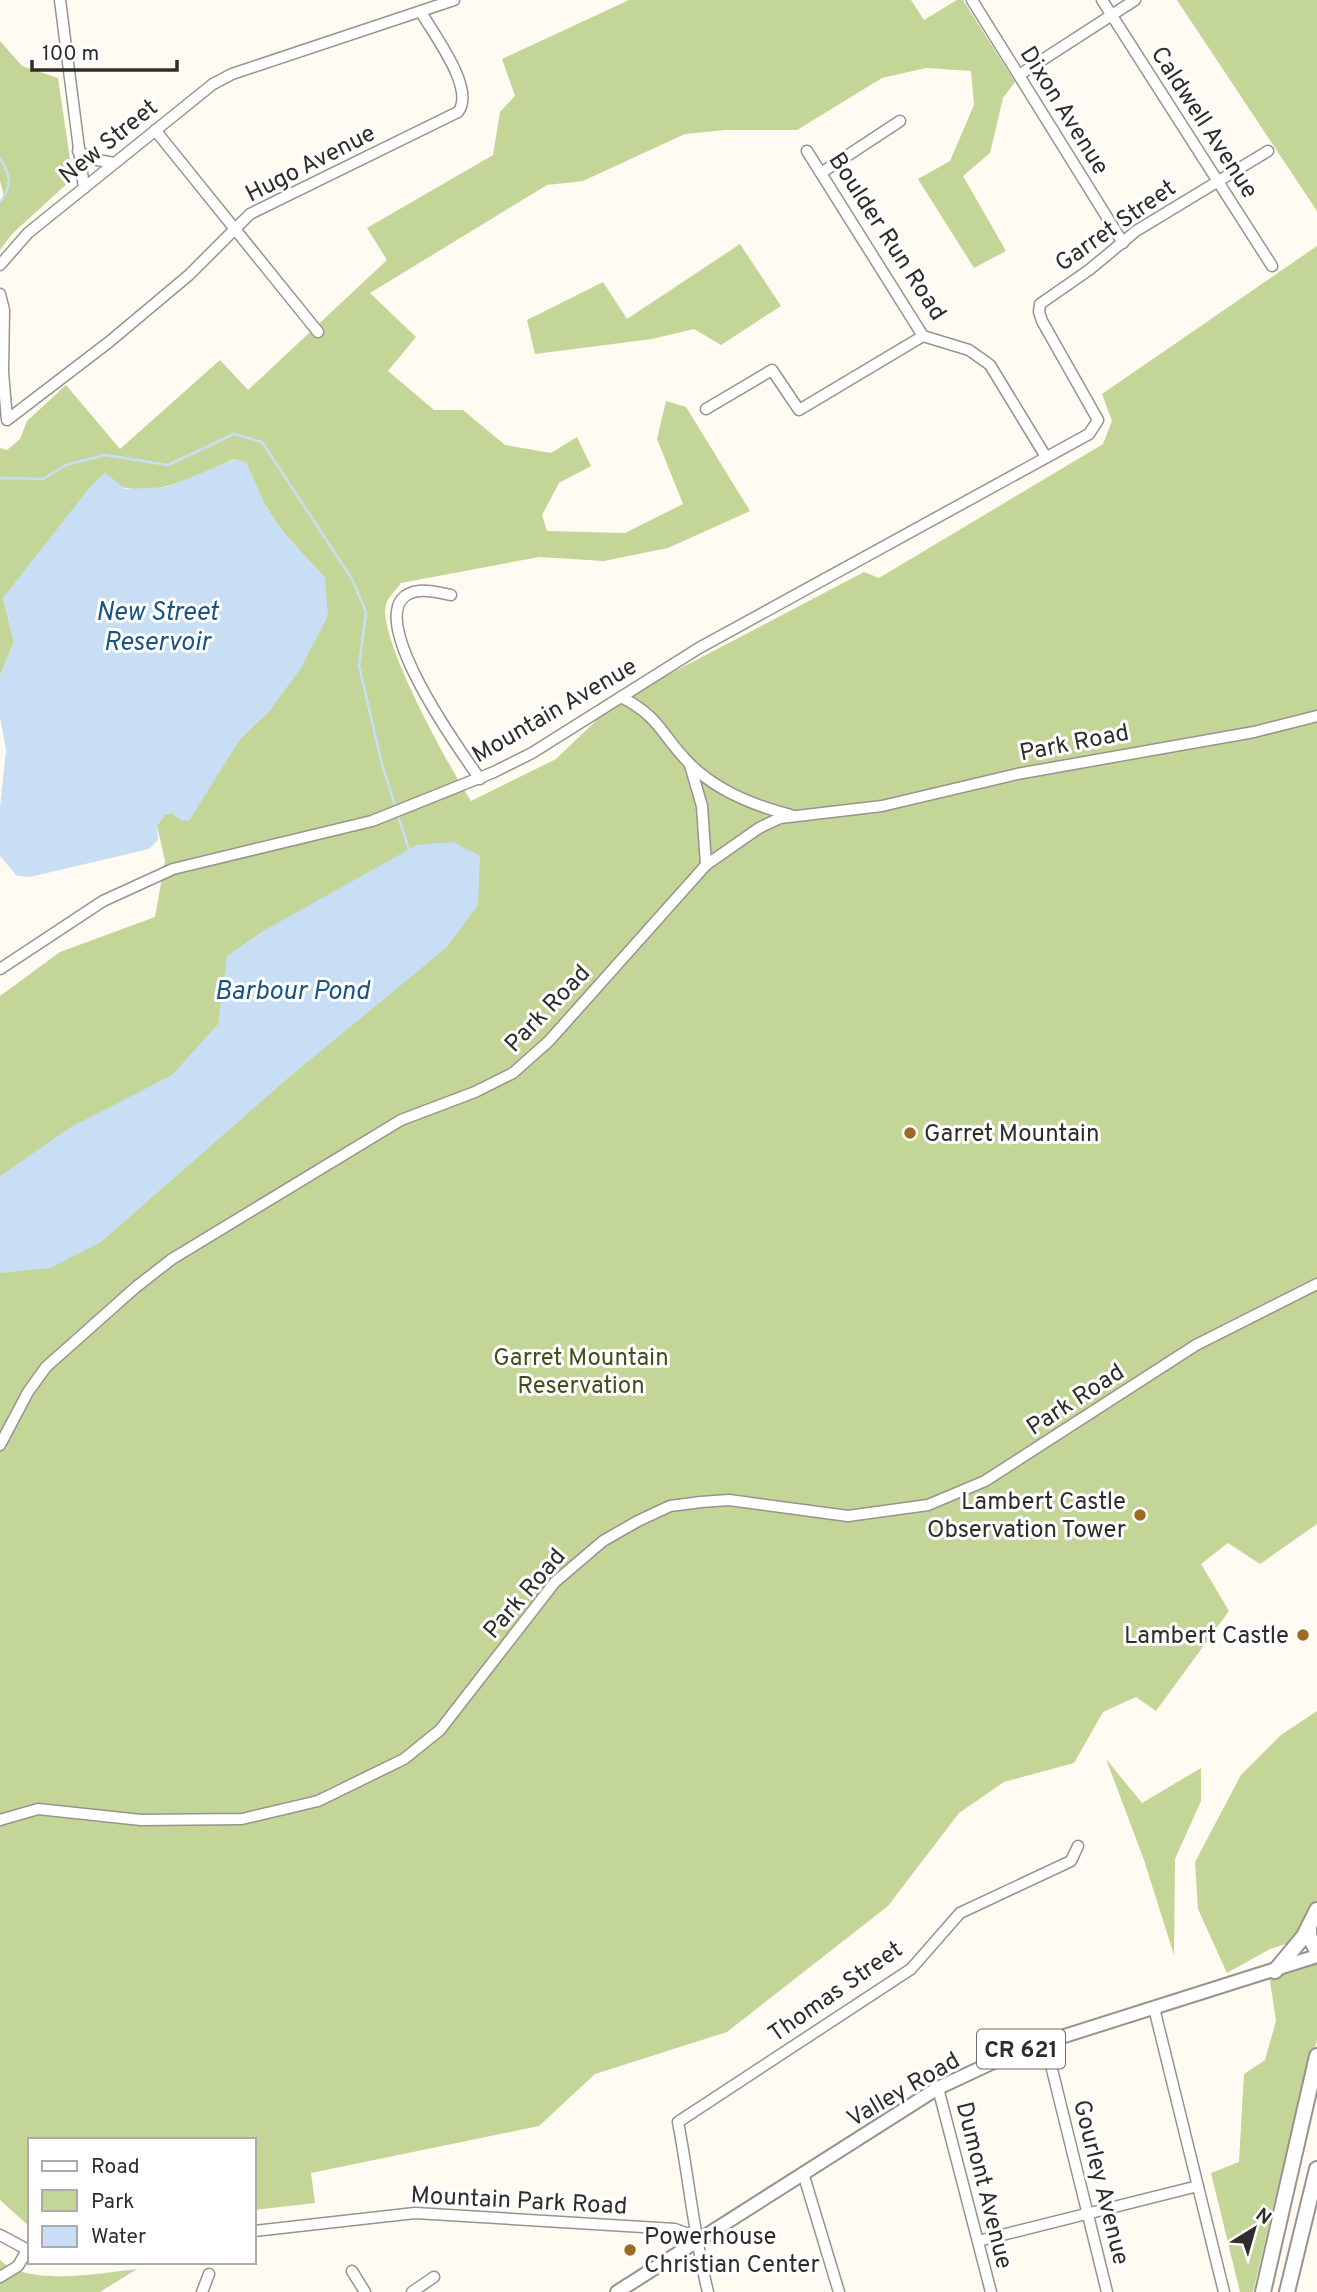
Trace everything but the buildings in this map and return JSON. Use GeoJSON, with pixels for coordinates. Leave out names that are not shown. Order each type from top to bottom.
{"type":"FeatureCollection","features":[{"type":"Feature","properties":{"kind":"highway"},"geometry":{"type":"LineString","coordinates":[[1275,1971],[1317,1910]]}},
{"type":"Feature","properties":{"kind":"highway"},"geometry":{"type":"LineString","coordinates":[[1309,1925],[1309,1936],[1317,1953]]}},
{"type":"Feature","properties":{"kind":"highway"},"geometry":{"type":"LineString","coordinates":[[1263,2292],[1317,2056]]}},
{"type":"Feature","properties":{"kind":"highway"},"geometry":{"type":"LineString","coordinates":[[1287,2292],[1317,2169]]}},
{"type":"Feature","properties":{"kind":"main road","name":"Valley Road"},"geometry":{"type":"LineString","coordinates":[[617,2292],[938,2088],[1017,2051],[1045,2041],[1275,1971],[1317,1953]]}},
{"type":"Feature","properties":{"kind":"street"},"geometry":{"type":"LineString","coordinates":[[60,0],[84,187]]}},
{"type":"Feature","properties":{"kind":"street","name":"New Street"},"geometry":{"type":"LineString","coordinates":[[0,265],[28,233],[214,84],[232,75],[454,0]]}},
{"type":"Feature","properties":{"kind":"street","name":"Dixon Avenue"},"geometry":{"type":"LineString","coordinates":[[972,0],[1123,243]]}},
{"type":"Feature","properties":{"kind":"street","name":"Caldwell Avenue"},"geometry":{"type":"LineString","coordinates":[[1102,0],[1272,266]]}},
{"type":"Feature","properties":{"kind":"street"},"geometry":{"type":"LineString","coordinates":[[1019,75],[1135,0]]}},
{"type":"Feature","properties":{"kind":"street","name":"Hugo Avenue"},"geometry":{"type":"LineString","coordinates":[[0,294],[4,310],[3,372],[7,420],[109,342],[189,275],[261,208],[458,112],[464,100],[462,85],[421,12]]}},
{"type":"Feature","properties":{"kind":"street"},"geometry":{"type":"LineString","coordinates":[[821,173],[900,121]]}},
{"type":"Feature","properties":{"kind":"street"},"geometry":{"type":"LineString","coordinates":[[155,130],[318,332]]}},
{"type":"Feature","properties":{"kind":"street"},"geometry":{"type":"LineString","coordinates":[[78,151],[92,159],[114,163]]}},
{"type":"Feature","properties":{"kind":"street","name":"Boulder Run Road"},"geometry":{"type":"LineString","coordinates":[[807,151],[923,336],[970,349],[990,365],[1046,457]]}},
{"type":"Feature","properties":{"kind":"street","name":"Garret Street"},"geometry":{"type":"LineString","coordinates":[[1098,419],[1042,321],[1040,304],[1123,243],[1136,230],[1268,151]]}},
{"type":"Feature","properties":{"kind":"street"},"geometry":{"type":"LineString","coordinates":[[706,409],[772,370],[799,410],[923,336]]}},
{"type":"Feature","properties":{"kind":"street","name":"Mountain Avenue"},"geometry":{"type":"LineString","coordinates":[[0,969],[103,901],[173,869],[372,821],[480,779],[532,753],[699,648],[1089,434],[1098,419]]}},
{"type":"Feature","properties":{"kind":"street"},"geometry":{"type":"LineString","coordinates":[[451,595],[418,591],[404,598],[397,608],[397,632],[436,714],[480,779]]}},
{"type":"Feature","properties":{"kind":"street","name":"Park Road"},"geometry":{"type":"LineString","coordinates":[[621,697],[650,714],[690,764],[715,784],[743,800],[799,816]]}},
{"type":"Feature","properties":{"kind":"street","name":"Park Road"},"geometry":{"type":"LineString","coordinates":[[0,1445],[28,1392],[46,1367],[106,1311],[172,1259],[401,1120],[475,1093],[513,1073],[549,1041],[706,865],[759,828],[780,818],[882,806],[1017,774],[1254,732],[1317,716]]}},
{"type":"Feature","properties":{"kind":"street","name":"Park Road"},"geometry":{"type":"LineString","coordinates":[[690,764],[702,806],[706,865]]}},
{"type":"Feature","properties":{"kind":"street","name":"Park Road"},"geometry":{"type":"LineString","coordinates":[[0,1821],[37,1809],[141,1820],[229,1819],[318,1801],[404,1759],[440,1730],[555,1582],[603,1541],[638,1521],[670,1506],[729,1500],[848,1516],[928,1505],[985,1481],[1196,1345],[1317,1284]]}},
{"type":"Feature","properties":{"kind":"street","name":"Thomas Street"},"geometry":{"type":"LineString","coordinates":[[695,2241],[692,2192],[678,2122],[911,1969],[961,1913],[1071,1861],[1078,1846]]}},
{"type":"Feature","properties":{"kind":"street"},"geometry":{"type":"LineString","coordinates":[[1154,2008],[1224,2292]]}},
{"type":"Feature","properties":{"kind":"street","name":"Gourley Avenue"},"geometry":{"type":"LineString","coordinates":[[1045,2041],[1107,2292]]}},
{"type":"Feature","properties":{"kind":"street","name":"Dumont Avenue"},"geometry":{"type":"LineString","coordinates":[[938,2088],[991,2292]]}},
{"type":"Feature","properties":{"kind":"street"},"geometry":{"type":"LineString","coordinates":[[803,2173],[839,2292]]}},
{"type":"Feature","properties":{"kind":"street"},"geometry":{"type":"LineString","coordinates":[[978,2241],[1198,2186]]}},
{"type":"Feature","properties":{"kind":"street","name":"Mountain Park Road"},"geometry":{"type":"LineString","coordinates":[[256,2231],[384,2216],[452,2213],[675,2229],[686,2233],[695,2241]]}},
{"type":"Feature","properties":{"kind":"street"},"geometry":{"type":"LineString","coordinates":[[0,2235],[28,2250]]}},
{"type":"Feature","properties":{"kind":"street"},"geometry":{"type":"LineString","coordinates":[[695,2241],[708,2292]]}},
{"type":"Feature","properties":{"kind":"street"},"geometry":{"type":"LineString","coordinates":[[0,2277],[18,2266],[28,2252]]}},
{"type":"Feature","properties":{"kind":"street"},"geometry":{"type":"LineString","coordinates":[[352,2271],[365,2292]]}},
{"type":"Feature","properties":{"kind":"street"},"geometry":{"type":"LineString","coordinates":[[202,2292],[209,2274]]}},
{"type":"Feature","properties":{"kind":"street"},"geometry":{"type":"LineString","coordinates":[[412,2292],[434,2277]]}},
{"type":"Feature","properties":{"kind":"green space","name":"Garret Mountain Reservation"},"geometry":{"type":"Polygon","coordinates":[[[629,0],[911,0],[924,20],[957,0],[963,0],[1015,82],[1003,98],[990,153],[963,176],[1006,251],[974,268],[918,179],[950,161],[974,105],[971,71],[926,68],[882,78],[797,130],[725,130],[685,134],[583,181],[547,185],[370,293],[416,337],[388,371],[434,410],[463,410],[505,445],[551,453],[577,437],[591,466],[559,483],[542,515],[547,531],[625,533],[683,504],[657,439],[666,401],[686,407],[750,511],[668,548],[604,561],[539,557],[401,583],[386,605],[386,621],[393,645],[418,703],[471,801],[556,759],[602,715],[656,681],[864,572],[879,578],[1103,444],[1112,421],[1102,394],[1317,246],[1317,1524],[1260,1564],[1228,1543],[1201,1564],[1229,1611],[1156,1711],[1136,1697],[1103,1712],[1074,1763],[1004,1782],[959,1813],[888,1906],[727,2032],[595,2074],[539,2126],[311,2173],[315,2203],[256,2210],[256,2138],[28,2138],[28,2225],[0,2200],[0,996],[60,952],[155,917],[165,861],[157,826],[165,814],[172,813],[181,820],[240,739],[271,709],[325,578],[283,532],[265,505],[246,463],[235,459],[159,488],[143,490],[113,483],[3,598],[14,642],[0,676],[0,448],[7,450],[20,439],[27,421],[66,385],[120,449],[220,360],[248,390],[387,260],[367,228],[493,155],[500,112],[515,96],[502,59],[629,0]]]}},
{"type":"Feature","properties":{"kind":"green space"},"geometry":{"type":"Polygon","coordinates":[[[1177,0],[1317,0],[1317,211],[1177,0]]]}},
{"type":"Feature","properties":{"kind":"green space"},"geometry":{"type":"Polygon","coordinates":[[[0,41],[22,66],[58,78],[71,166],[70,181],[12,234],[0,250],[0,202],[4,196],[0,181],[0,41]]]}},
{"type":"Feature","properties":{"kind":"green space"},"geometry":{"type":"Polygon","coordinates":[[[740,244],[781,306],[721,345],[694,329],[652,339],[535,354],[527,320],[603,282],[627,319],[740,244]]]}},
{"type":"Feature","properties":{"kind":"green space"},"geometry":{"type":"Polygon","coordinates":[[[1317,1711],[1317,1934],[1270,1949],[1227,1973],[1198,1909],[1195,1862],[1241,1775],[1281,1735],[1317,1711]]]}},
{"type":"Feature","properties":{"kind":"green space"},"geometry":{"type":"Polygon","coordinates":[[[1106,1759],[1142,1803],[1201,1768],[1201,1801],[1175,1859],[1174,1955],[1144,1860],[1106,1759]]]}},
{"type":"Feature","properties":{"kind":"green space"},"geometry":{"type":"Polygon","coordinates":[[[1317,1957],[1317,2040],[1293,2123],[1253,2292],[1240,2292],[1211,2173],[1239,2162],[1244,2074],[1265,2060],[1276,2021],[1269,1974],[1317,1957]]]}},
{"type":"Feature","properties":{"kind":"green space"},"geometry":{"type":"Polygon","coordinates":[[[0,2260],[12,2268],[46,2276],[137,2269],[100,2292],[0,2292],[0,2260]]]}},
{"type":"Feature","properties":{"kind":"water","name":"New Street Reservoir"},"geometry":{"type":"Polygon","coordinates":[[[236,459],[246,463],[265,505],[283,532],[325,578],[328,616],[301,668],[271,709],[240,739],[189,821],[181,820],[172,813],[165,814],[157,826],[158,840],[149,849],[30,877],[17,876],[0,856],[0,808],[6,750],[0,717],[0,676],[14,642],[3,598],[90,487],[105,473],[126,489],[167,487],[236,459]]]}},
{"type":"Feature","properties":{"kind":"water","name":"Barbour Pond"},"geometry":{"type":"Polygon","coordinates":[[[453,842],[480,856],[478,905],[447,947],[287,1079],[101,1242],[50,1268],[0,1273],[0,1176],[71,1127],[172,1075],[218,1024],[227,956],[263,931],[417,845],[453,842]]]}},
{"type":"Feature","properties":{"kind":"waterway"},"geometry":{"type":"LineString","coordinates":[[0,158],[9,180],[0,202]]}},
{"type":"Feature","properties":{"kind":"waterway"},"geometry":{"type":"LineString","coordinates":[[0,478],[43,479],[66,465],[105,455],[168,465],[234,434],[262,442],[352,579],[366,612],[359,666],[382,764],[409,850]]}},
{"type":"Feature","properties":{"kind":"place","name":"Garret Mountain"},"geometry":{"type":"Point","coordinates":[910,1133]}},
{"type":"Feature","properties":{"kind":"place","name":"Lambert Castle Observation Tower"},"geometry":{"type":"Point","coordinates":[1140,1515]}},
{"type":"Feature","properties":{"kind":"place","name":"Lambert Castle"},"geometry":{"type":"Point","coordinates":[1303,1635]}},
{"type":"Feature","properties":{"kind":"place","name":"Powerhouse Christian Center"},"geometry":{"type":"Point","coordinates":[630,2250]}}]}
